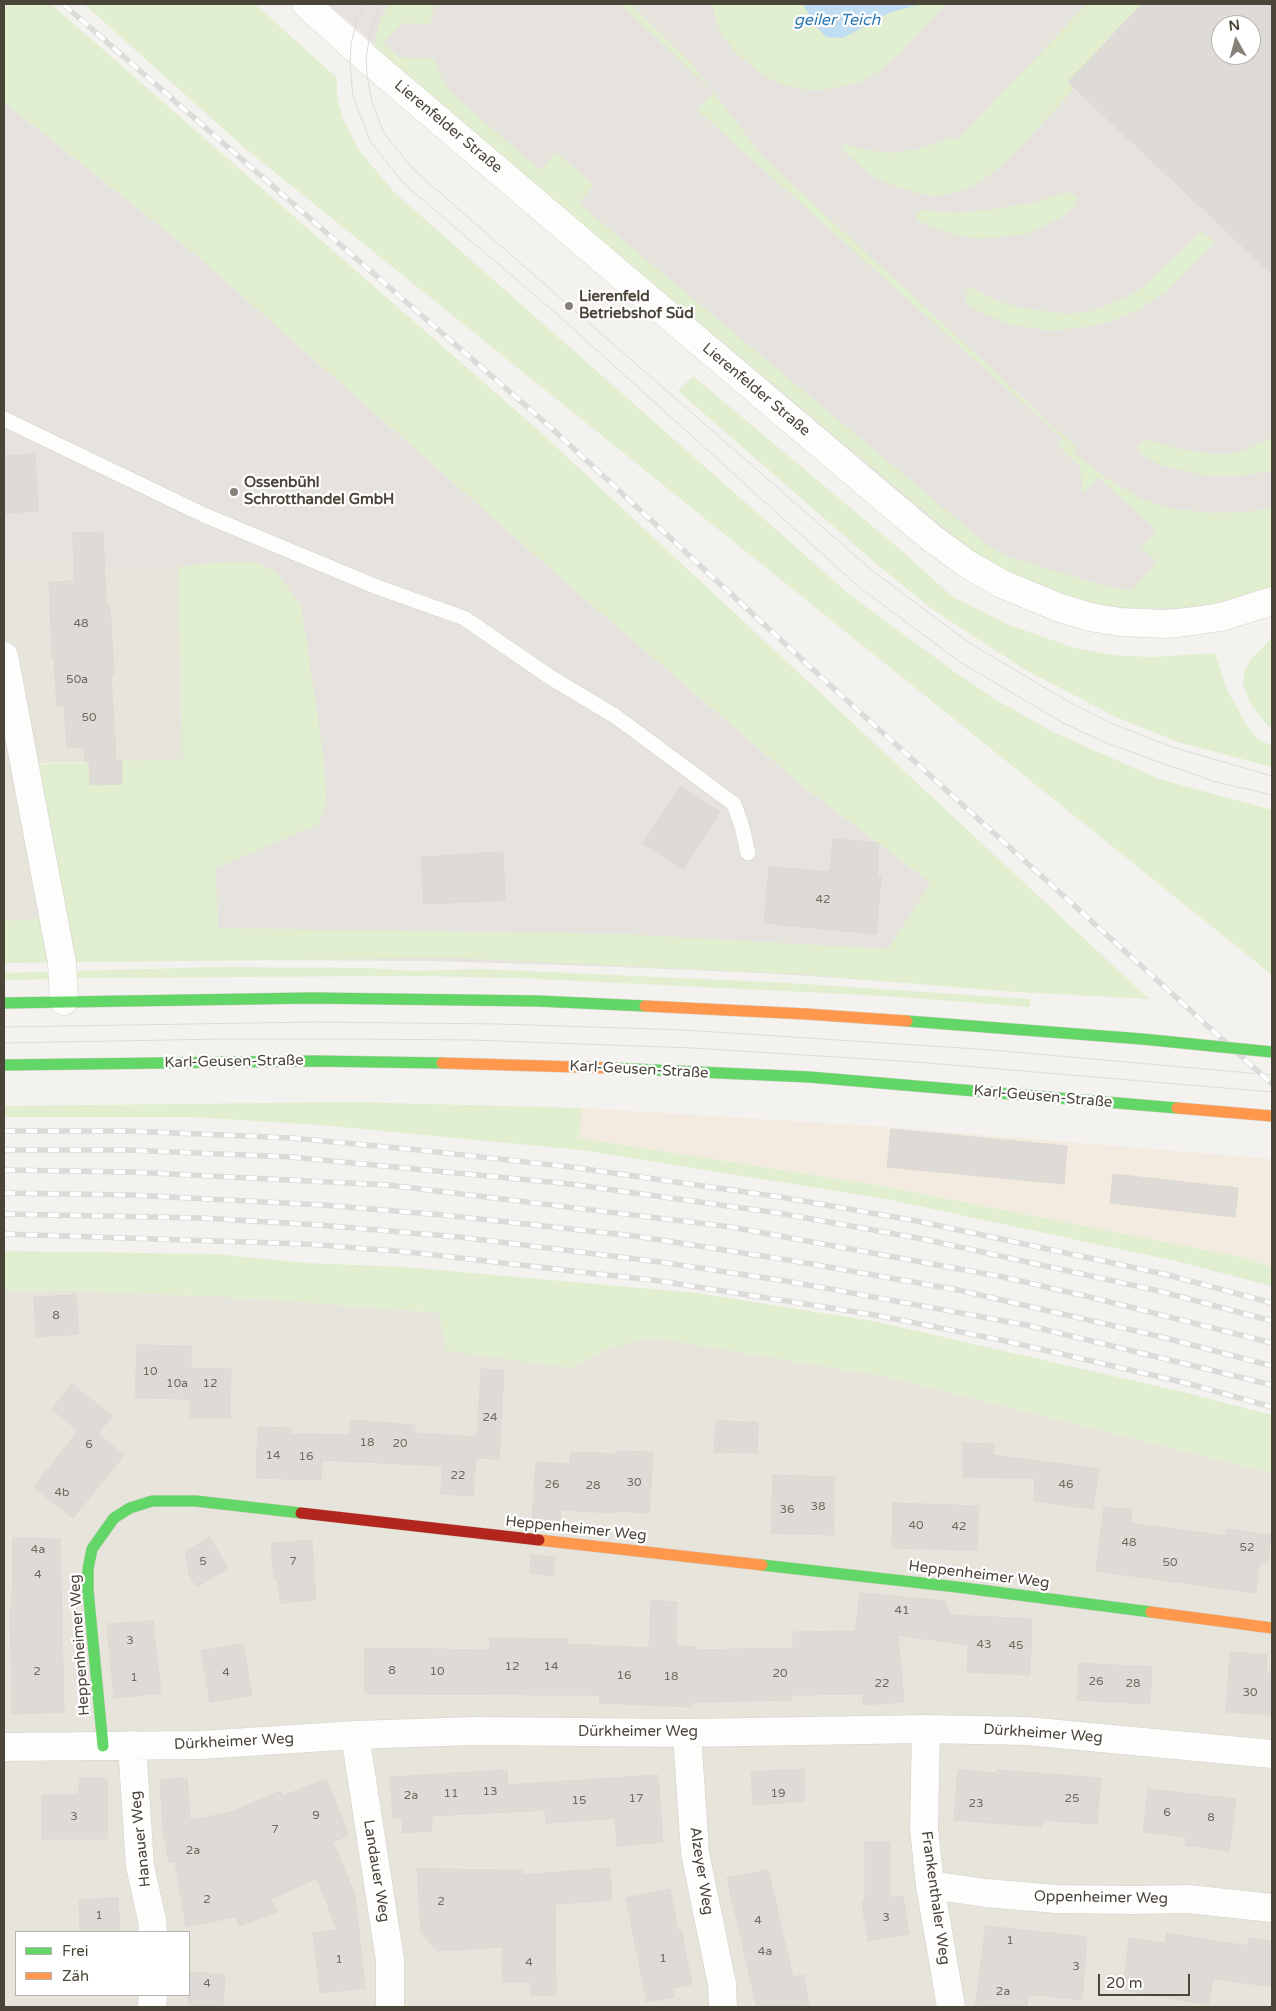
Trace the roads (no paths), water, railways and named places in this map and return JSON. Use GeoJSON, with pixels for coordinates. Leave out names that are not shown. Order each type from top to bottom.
{"type":"FeatureCollection","features":[{"type":"Feature","properties":{"kind":"main road"},"geometry":{"type":"LineString","coordinates":[[4,1003],[312,998],[538,1001],[806,1014],[1142,1039],[1272,1052]]}},
{"type":"Feature","properties":{"kind":"main road","name":"Karl-Geusen-Straße"},"geometry":{"type":"LineString","coordinates":[[4,1065],[315,1061],[576,1066],[810,1077],[1272,1116]]}},
{"type":"Feature","properties":{"kind":"main road","name":"Heppenheimer Weg"},"geometry":{"type":"LineString","coordinates":[[103,1746],[88,1590],[88,1569],[92,1549],[114,1518],[130,1508],[152,1501],[196,1501],[937,1585],[1272,1628]]}},
{"type":"Feature","properties":{"kind":"street","name":"Lierenfelder Straße"},"geometry":{"type":"LineString","coordinates":[[306,4],[366,58],[709,350],[929,536],[966,564],[1002,584],[1060,608],[1090,617],[1120,622],[1164,624],[1195,621],[1221,617],[1272,601]]}},
{"type":"Feature","properties":{"kind":"street"},"geometry":{"type":"LineString","coordinates":[[4,656],[59,945],[64,1001]]}},
{"type":"Feature","properties":{"kind":"street","name":"Dürkheimer Weg"},"geometry":{"type":"LineString","coordinates":[[4,1747],[201,1745],[356,1734],[475,1731],[687,1733],[926,1729],[1026,1731],[1272,1754]]}},
{"type":"Feature","properties":{"kind":"street","name":"Frankenthaler Weg"},"geometry":{"type":"LineString","coordinates":[[926,1729],[924,1829],[930,1885],[951,2007]]}},
{"type":"Feature","properties":{"kind":"street","name":"Alzeyer Weg"},"geometry":{"type":"LineString","coordinates":[[687,1733],[695,1853],[722,1984],[724,2007]]}},
{"type":"Feature","properties":{"kind":"street","name":"Landauer Weg"},"geometry":{"type":"LineString","coordinates":[[356,1734],[390,1960],[390,2007]]}},
{"type":"Feature","properties":{"kind":"street","name":"Hanauer Weg"},"geometry":{"type":"LineString","coordinates":[[132,1745],[140,1866],[153,1931]]}},
{"type":"Feature","properties":{"kind":"street","name":"Oppenheimer Weg"},"geometry":{"type":"LineString","coordinates":[[930,1885],[986,1893],[1056,1899],[1188,1899],[1272,1908]]}},
{"type":"Feature","properties":{"kind":"lane"},"geometry":{"type":"LineString","coordinates":[[4,419],[204,515],[377,587],[464,618],[550,677],[615,716],[734,804],[748,853]]}},
{"type":"Feature","properties":{"kind":"water","name":"geiler Teich"},"geometry":{"type":"Polygon","coordinates":[[[803,4],[921,4],[889,13],[843,38],[826,37],[814,24],[803,4]]]}},
{"type":"Feature","properties":{"kind":"tram line"},"geometry":{"type":"LineString","coordinates":[[364,4],[357,20],[351,44],[350,64],[353,96],[370,141],[403,183],[558,315],[860,588],[960,662],[1063,723],[1104,742],[1216,782],[1272,795]]}},
{"type":"Feature","properties":{"kind":"tram line"},"geometry":{"type":"LineString","coordinates":[[382,4],[371,28],[366,58],[372,102],[384,133],[414,170],[874,572],[971,644],[1071,703],[1113,724],[1175,748],[1272,776]]}},
{"type":"Feature","properties":{"kind":"tram line"},"geometry":{"type":"LineString","coordinates":[[4,1027],[314,1022],[499,1024],[684,1030],[992,1050],[1272,1075]]}},
{"type":"Feature","properties":{"kind":"tram line"},"geometry":{"type":"LineString","coordinates":[[4,1043],[347,1039],[471,1040],[692,1048],[916,1062],[1272,1092]]}},
{"type":"Feature","properties":{"kind":"railway"},"geometry":{"type":"LineString","coordinates":[[63,4],[548,425],[821,677],[1272,1084]]}},
{"type":"Feature","properties":{"kind":"railway"},"geometry":{"type":"LineString","coordinates":[[4,1131],[128,1131],[292,1138],[571,1167],[780,1197],[917,1221],[1164,1274],[1272,1303]]}},
{"type":"Feature","properties":{"kind":"railway"},"geometry":{"type":"LineString","coordinates":[[4,1150],[126,1150],[291,1157],[570,1184],[778,1213],[923,1239],[1159,1291],[1272,1321]]}},
{"type":"Feature","properties":{"kind":"railway"},"geometry":{"type":"LineString","coordinates":[[4,1170],[132,1172],[388,1185],[731,1227],[1003,1277],[1272,1343]]}},
{"type":"Feature","properties":{"kind":"railway"},"geometry":{"type":"LineString","coordinates":[[4,1193],[132,1195],[323,1205],[443,1215],[635,1236],[794,1261],[958,1290],[1158,1336],[1272,1366]]}},
{"type":"Feature","properties":{"kind":"railway"},"geometry":{"type":"LineString","coordinates":[[4,1214],[201,1218],[319,1225],[459,1237],[660,1262],[792,1282],[1026,1325],[1272,1385]]}},
{"type":"Feature","properties":{"kind":"railway"},"geometry":{"type":"LineString","coordinates":[[4,1234],[306,1244],[408,1252],[660,1281],[875,1315],[1001,1340],[1186,1383],[1272,1407]]}},
{"type":"Feature","properties":{"kind":"place","name":"Lierenfeld Betriebshof Süd"},"geometry":{"type":"Point","coordinates":[569,306]}},
{"type":"Feature","properties":{"kind":"place","name":"Ossenbühl Schrotthandel GmbH"},"geometry":{"type":"Point","coordinates":[234,492]}}]}
